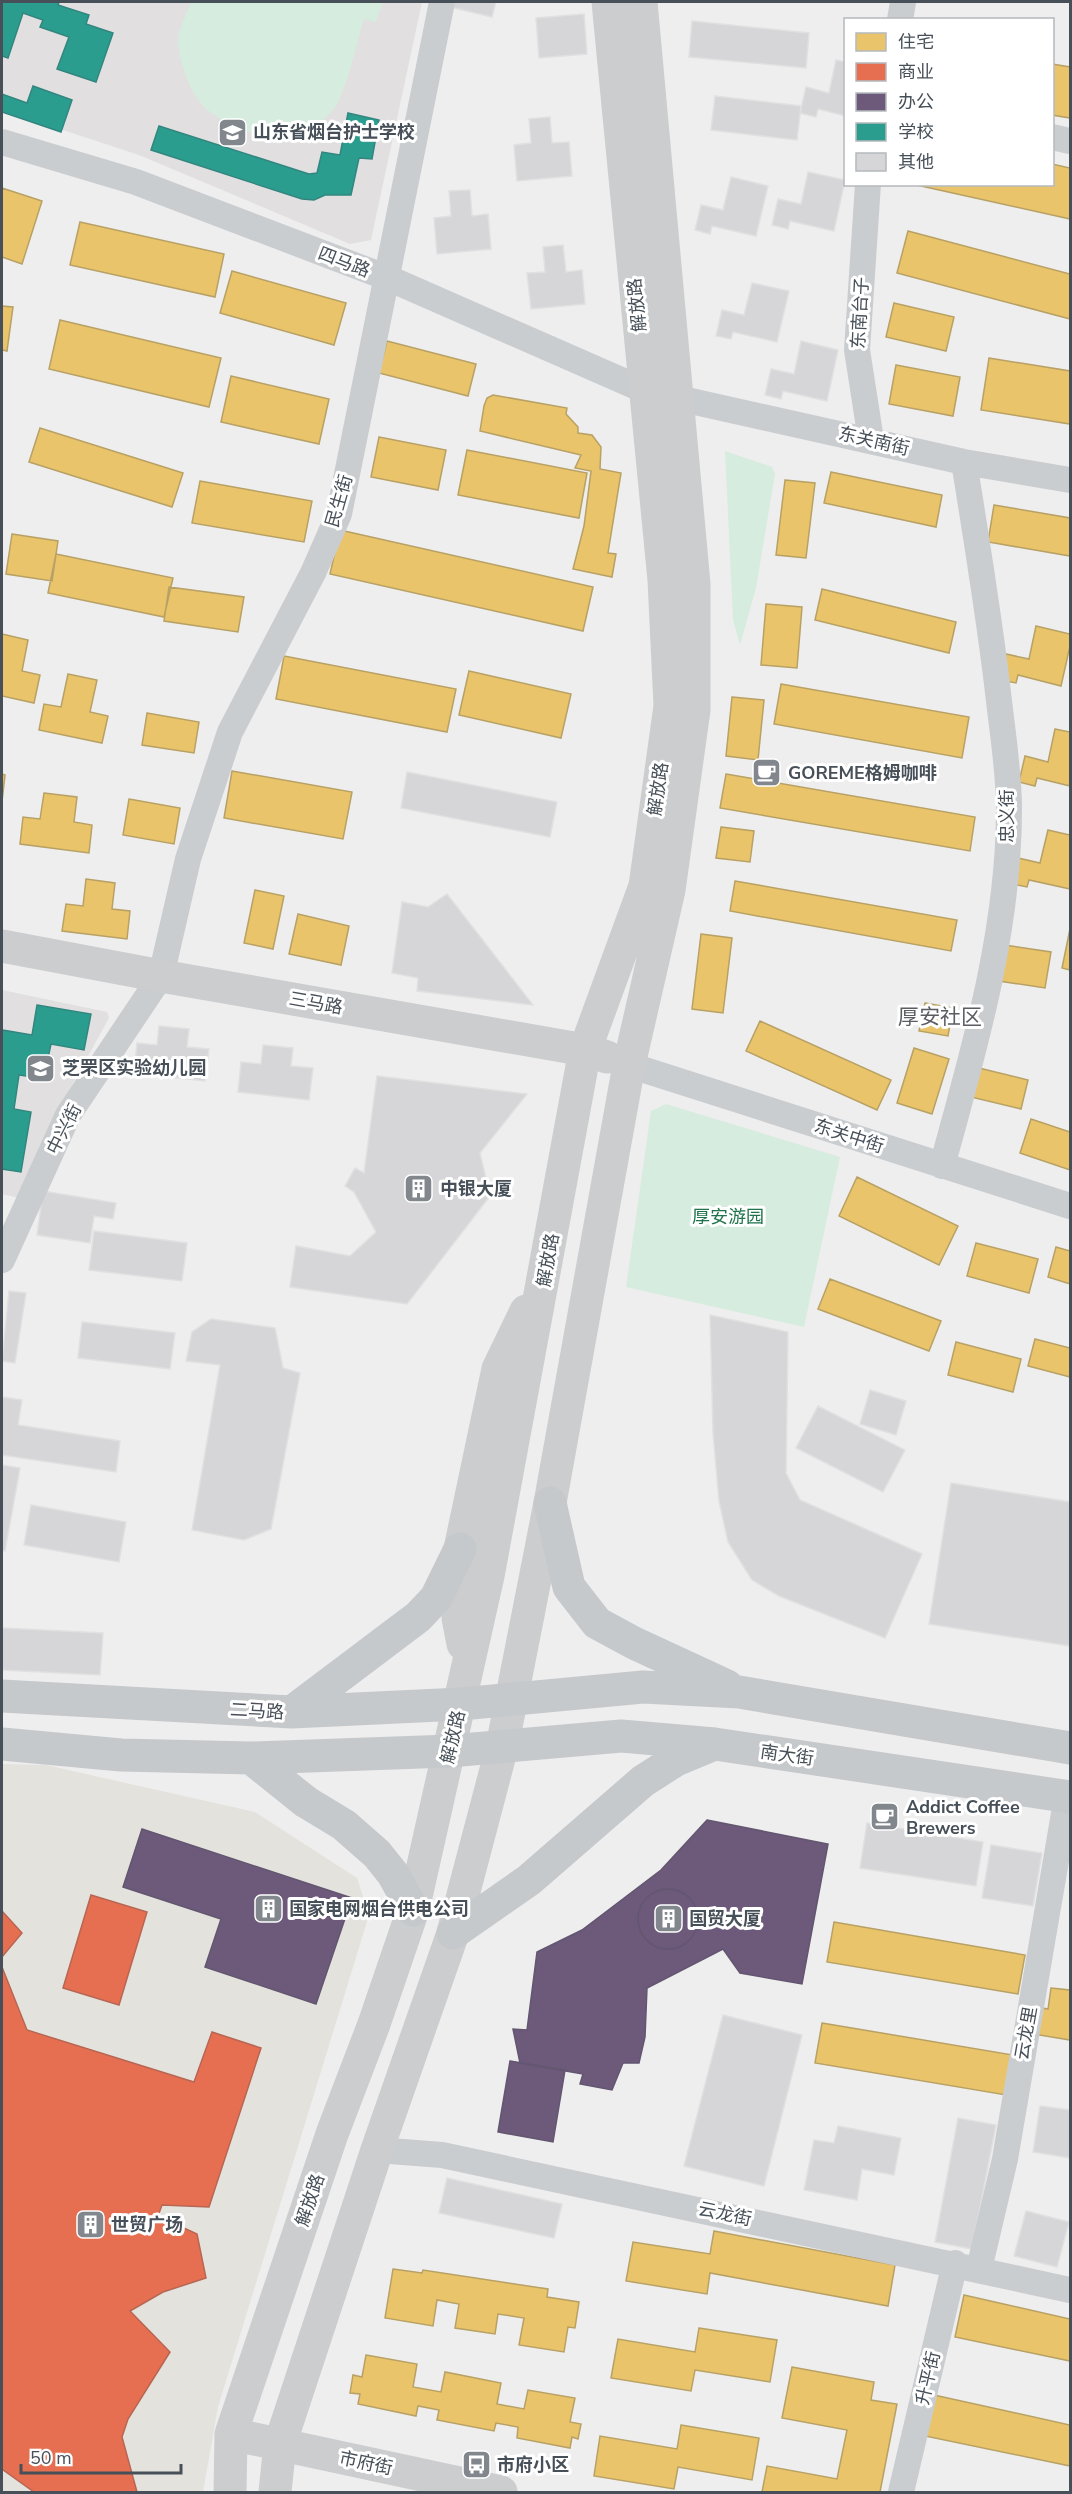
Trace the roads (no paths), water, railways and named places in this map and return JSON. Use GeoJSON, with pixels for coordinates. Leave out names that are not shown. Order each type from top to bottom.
{"type":"FeatureCollection","features":[{"type":"Feature","properties":{"kind":"main road","name":"解放路"},"geometry":{"type":"LineString","coordinates":[[230,2493],[231,2434],[332,2134],[374,2024],[413,1910],[488,1576],[585,1050],[645,886],[670,706],[664,580],[608,2]]}},
{"type":"Feature","properties":{"kind":"main road","name":"解放路"},"geometry":{"type":"LineString","coordinates":[[275,2493],[280,2445],[376,2150],[453,1933],[502,1747],[550,1503],[629,1065],[669,890],[694,710],[694,584],[679,398],[641,2]]}},
{"type":"Feature","properties":{"kind":"main road","name":"三马路"},"geometry":{"type":"LineString","coordinates":[[2,946],[585,1050],[629,1065]]}},
{"type":"Feature","properties":{"kind":"main road"},"geometry":{"type":"LineString","coordinates":[[467,1669],[458,1618],[460,1549],[498,1369],[545,1275]]}},
{"type":"Feature","properties":{"kind":"main road"},"geometry":{"type":"LineString","coordinates":[[550,1503],[569,1587],[597,1623],[634,1643],[739,1692]]}},
{"type":"Feature","properties":{"kind":"main road"},"geometry":{"type":"LineString","coordinates":[[292,1712],[418,1617],[436,1598],[460,1549]]}},
{"type":"Feature","properties":{"kind":"main road"},"geometry":{"type":"LineString","coordinates":[[512,1698],[643,1687],[739,1692],[1071,1748]]}},
{"type":"Feature","properties":{"kind":"main road","name":"二马路"},"geometry":{"type":"LineString","coordinates":[[2,1696],[292,1712],[461,1704],[512,1698]]}},
{"type":"Feature","properties":{"kind":"main road","name":"南大街"},"geometry":{"type":"LineString","coordinates":[[502,1747],[621,1736],[715,1744],[1069,1797]]}},
{"type":"Feature","properties":{"kind":"main road"},"geometry":{"type":"LineString","coordinates":[[2,1744],[121,1755],[252,1758],[502,1747]]}},
{"type":"Feature","properties":{"kind":"main road"},"geometry":{"type":"LineString","coordinates":[[453,1933],[529,1880],[643,1781],[676,1760],[715,1744]]}},
{"type":"Feature","properties":{"kind":"main road"},"geometry":{"type":"LineString","coordinates":[[252,1758],[306,1802],[344,1825],[377,1854],[393,1874],[413,1910]]}},
{"type":"Feature","properties":{"kind":"main road","name":"市府街"},"geometry":{"type":"LineString","coordinates":[[231,2434],[501,2493]]}},
{"type":"Feature","properties":{"kind":"street","name":"民生街"},"geometry":{"type":"LineString","coordinates":[[160,976],[188,859],[230,732],[313,573],[339,514],[442,2]]}},
{"type":"Feature","properties":{"kind":"street"},"geometry":{"type":"LineString","coordinates":[[900,18],[903,2]]}},
{"type":"Feature","properties":{"kind":"street"},"geometry":{"type":"LineString","coordinates":[[1054,137],[1071,141]]}},
{"type":"Feature","properties":{"kind":"street","name":"四马路"},"geometry":{"type":"LineString","coordinates":[[2,142],[136,182],[388,278],[646,391],[679,398]]}},
{"type":"Feature","properties":{"kind":"street","name":"东南台子"},"geometry":{"type":"LineString","coordinates":[[868,186],[857,350],[871,440]]}},
{"type":"Feature","properties":{"kind":"street","name":"东关南街"},"geometry":{"type":"LineString","coordinates":[[679,398],[964,462],[1071,480]]}},
{"type":"Feature","properties":{"kind":"street","name":"忠义街"},"geometry":{"type":"LineString","coordinates":[[942,1166],[977,1042],[998,934],[1005,882],[1009,808],[990,624],[964,462]]}},
{"type":"Feature","properties":{"kind":"street","name":"中兴街"},"geometry":{"type":"LineString","coordinates":[[2,1260],[68,1115],[160,976]]}},
{"type":"Feature","properties":{"kind":"street","name":"东关中街"},"geometry":{"type":"LineString","coordinates":[[629,1065],[1071,1206]]}},
{"type":"Feature","properties":{"kind":"street","name":"云龙里"},"geometry":{"type":"LineString","coordinates":[[979,2269],[1005,2159],[1069,1797]]}},
{"type":"Feature","properties":{"kind":"street","name":"云龙街"},"geometry":{"type":"LineString","coordinates":[[376,2150],[442,2155],[955,2263],[1071,2290]]}},
{"type":"Feature","properties":{"kind":"street","name":"升平街"},"geometry":{"type":"LineString","coordinates":[[901,2493],[955,2263]]}},
{"type":"Feature","properties":{"kind":"place","name":"山东省烟台护士学校"},"geometry":{"type":"Point","coordinates":[232,132]}},
{"type":"Feature","properties":{"kind":"place","name":"GOREME格姆咖啡"},"geometry":{"type":"Point","coordinates":[767,773]}},
{"type":"Feature","properties":{"kind":"place","name":"芝罘区实验幼儿园"},"geometry":{"type":"Point","coordinates":[41,1068]}},
{"type":"Feature","properties":{"kind":"place","name":"中银大厦"},"geometry":{"type":"Point","coordinates":[419,1189]}},
{"type":"Feature","properties":{"kind":"place","name":"Addict Coffee Brewers"},"geometry":{"type":"Point","coordinates":[885,1817]}},
{"type":"Feature","properties":{"kind":"place","name":"国家电网烟台供电公司"},"geometry":{"type":"Point","coordinates":[268,1909]}},
{"type":"Feature","properties":{"kind":"place","name":"国贸大厦"},"geometry":{"type":"Point","coordinates":[668,1919]}},
{"type":"Feature","properties":{"kind":"place","name":"世贸广场"},"geometry":{"type":"Point","coordinates":[90,2225]}},
{"type":"Feature","properties":{"kind":"place","name":"市府小区"},"geometry":{"type":"Point","coordinates":[476,2465]}},
{"type":"Feature","properties":{"kind":"district","name":"厚安社区"},"geometry":{"type":"Point","coordinates":[940,1017]}},
{"type":"Feature","properties":{"kind":"park label","name":"厚安游园"},"geometry":{"type":"Point","coordinates":[728,1217]}}]}
